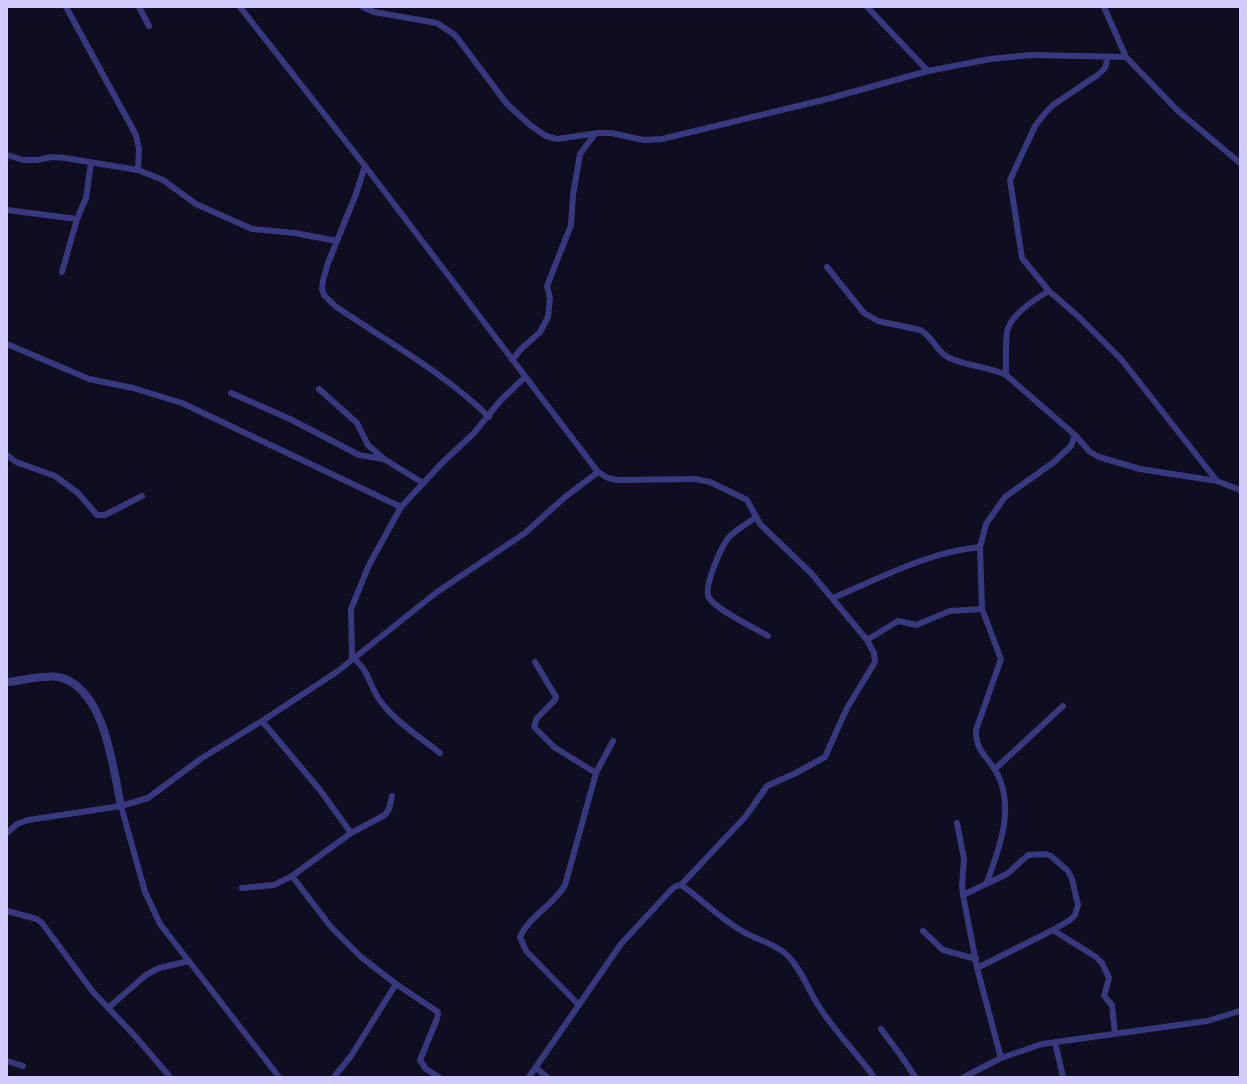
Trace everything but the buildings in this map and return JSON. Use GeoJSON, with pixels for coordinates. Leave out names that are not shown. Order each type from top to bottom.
{"type":"FeatureCollection","features":[{"type":"Feature","properties":{"kind":"street"},"geometry":{"type":"LineString","coordinates":[[66,7],[133,129],[139,149],[138,170]]}},
{"type":"Feature","properties":{"kind":"street"},"geometry":{"type":"LineString","coordinates":[[139,7],[149,26]]}},
{"type":"Feature","properties":{"kind":"street"},"geometry":{"type":"LineString","coordinates":[[240,7],[365,166],[598,472],[608,478],[617,480],[678,479],[710,482],[747,500],[755,518],[811,573],[867,640],[874,653],[875,662],[847,708],[825,756],[796,773],[767,786],[746,816],[681,885],[676,886],[671,890],[621,944],[578,1004],[529,1077]]}},
{"type":"Feature","properties":{"kind":"street"},"geometry":{"type":"LineString","coordinates":[[363,7],[374,12],[437,23],[456,36],[507,104],[530,125],[546,136],[557,139],[611,133],[644,140],[662,139],[827,99],[928,71],[990,59],[1031,55],[1126,57]]}},
{"type":"Feature","properties":{"kind":"street"},"geometry":{"type":"LineString","coordinates":[[867,7],[928,71]]}},
{"type":"Feature","properties":{"kind":"street"},"geometry":{"type":"LineString","coordinates":[[1104,7],[1126,57],[1177,110],[1240,163]]}},
{"type":"Feature","properties":{"kind":"street"},"geometry":{"type":"LineString","coordinates":[[1108,56],[1106,68],[1053,105],[1046,112],[1035,126],[1010,180],[1022,258],[1049,291],[1080,318],[1121,360],[1217,481]]}},
{"type":"Feature","properties":{"kind":"street"},"geometry":{"type":"LineString","coordinates":[[512,360],[521,348],[540,332],[548,317],[550,298],[547,286],[571,225],[573,195],[580,154],[595,134]]}},
{"type":"Feature","properties":{"kind":"street"},"geometry":{"type":"LineString","coordinates":[[7,155],[23,160],[37,160],[52,157],[138,170],[163,180],[196,204],[252,229],[295,233],[337,241]]}},
{"type":"Feature","properties":{"kind":"street"},"geometry":{"type":"LineString","coordinates":[[62,272],[77,219],[86,198],[91,163]]}},
{"type":"Feature","properties":{"kind":"street"},"geometry":{"type":"LineString","coordinates":[[365,166],[323,280],[322,290],[324,295],[335,306],[426,365],[473,402],[489,417]]}},
{"type":"Feature","properties":{"kind":"street"},"geometry":{"type":"LineString","coordinates":[[7,210],[77,219]]}},
{"type":"Feature","properties":{"kind":"street"},"geometry":{"type":"LineString","coordinates":[[827,267],[864,313],[870,318],[920,330],[927,333],[944,355],[995,369],[1006,375],[1075,435],[1090,452],[1108,460],[1140,469],[1217,481],[1240,490]]}},
{"type":"Feature","properties":{"kind":"street"},"geometry":{"type":"LineString","coordinates":[[1006,375],[1008,328],[1031,302],[1049,291]]}},
{"type":"Feature","properties":{"kind":"street"},"geometry":{"type":"LineString","coordinates":[[7,344],[89,379],[133,388],[182,403],[401,507]]}},
{"type":"Feature","properties":{"kind":"street"},"geometry":{"type":"LineString","coordinates":[[352,658],[351,609],[369,565],[401,507],[423,482],[489,417],[500,401],[525,377]]}},
{"type":"Feature","properties":{"kind":"street"},"geometry":{"type":"LineString","coordinates":[[319,390],[357,423],[368,445],[384,459],[423,482]]}},
{"type":"Feature","properties":{"kind":"street"},"geometry":{"type":"LineString","coordinates":[[231,393],[290,419],[353,452],[384,459]]}},
{"type":"Feature","properties":{"kind":"street"},"geometry":{"type":"LineString","coordinates":[[988,882],[1006,823],[1002,784],[995,769],[980,750],[976,741],[976,730],[1001,659],[982,609],[980,546],[986,524],[1005,497],[1072,446],[1075,435]]}},
{"type":"Feature","properties":{"kind":"street"},"geometry":{"type":"LineString","coordinates":[[7,456],[16,462],[55,476],[78,492],[98,516],[105,515],[142,496]]}},
{"type":"Feature","properties":{"kind":"street"},"geometry":{"type":"LineString","coordinates":[[7,833],[17,824],[28,820],[121,806],[140,802],[148,798],[202,758],[338,671],[352,658],[402,622],[437,592],[525,533],[565,497],[598,472]]}},
{"type":"Feature","properties":{"kind":"street"},"geometry":{"type":"LineString","coordinates":[[755,518],[735,531],[724,544],[707,585],[707,593],[715,605],[768,636]]}},
{"type":"Feature","properties":{"kind":"street"},"geometry":{"type":"LineString","coordinates":[[833,598],[936,555],[961,548],[980,546]]}},
{"type":"Feature","properties":{"kind":"street"},"geometry":{"type":"LineString","coordinates":[[867,640],[898,621],[916,625],[950,610],[982,609]]}},
{"type":"Feature","properties":{"kind":"street"},"geometry":{"type":"LineString","coordinates":[[352,658],[360,663],[365,669],[373,690],[390,712],[440,753]]}},
{"type":"Feature","properties":{"kind":"street"},"geometry":{"type":"LineString","coordinates":[[536,662],[556,697],[555,700],[537,718],[534,727],[554,747],[596,773]]}},
{"type":"Feature","properties":{"kind":"street"},"geometry":{"type":"LineString","coordinates":[[7,682],[42,676],[58,677],[70,681],[80,690],[101,720],[121,806],[145,892],[160,924],[280,1077]]}},
{"type":"Feature","properties":{"kind":"street"},"geometry":{"type":"LineString","coordinates":[[995,769],[1063,706]]}},
{"type":"Feature","properties":{"kind":"street"},"geometry":{"type":"LineString","coordinates":[[262,721],[320,790],[351,833]]}},
{"type":"Feature","properties":{"kind":"street"},"geometry":{"type":"LineString","coordinates":[[578,1004],[526,951],[520,937],[526,925],[560,895],[565,885],[572,868],[596,773],[613,741]]}},
{"type":"Feature","properties":{"kind":"street"},"geometry":{"type":"LineString","coordinates":[[242,888],[274,885],[292,876],[351,833],[385,815],[389,809],[392,796]]}},
{"type":"Feature","properties":{"kind":"street"},"geometry":{"type":"LineString","coordinates":[[958,823],[964,859],[962,885],[977,968],[1001,1058]]}},
{"type":"Feature","properties":{"kind":"street"},"geometry":{"type":"LineString","coordinates":[[964,895],[1007,874],[1028,855],[1051,856],[1068,871],[1072,879],[1078,905],[1075,915],[1053,930],[977,968]]}},
{"type":"Feature","properties":{"kind":"street"},"geometry":{"type":"LineString","coordinates":[[292,876],[331,927],[361,957],[396,984],[438,1012],[437,1019],[420,1060],[426,1069],[439,1077]]}},
{"type":"Feature","properties":{"kind":"street"},"geometry":{"type":"LineString","coordinates":[[681,885],[722,919],[742,932],[769,943],[787,954],[799,969],[824,1014],[874,1077]]}},
{"type":"Feature","properties":{"kind":"street"},"geometry":{"type":"LineString","coordinates":[[7,911],[37,919],[42,923],[86,984],[170,1077]]}},
{"type":"Feature","properties":{"kind":"street"},"geometry":{"type":"LineString","coordinates":[[923,930],[943,950],[976,959]]}},
{"type":"Feature","properties":{"kind":"street"},"geometry":{"type":"LineString","coordinates":[[1053,930],[1096,957],[1102,963],[1110,978],[1104,996],[1112,1005],[1115,1034]]}},
{"type":"Feature","properties":{"kind":"street"},"geometry":{"type":"LineString","coordinates":[[108,1008],[146,975],[159,968],[189,961]]}},
{"type":"Feature","properties":{"kind":"street"},"geometry":{"type":"LineString","coordinates":[[334,1077],[352,1056],[396,984]]}},
{"type":"Feature","properties":{"kind":"street"},"geometry":{"type":"LineString","coordinates":[[964,1077],[1020,1050],[1055,1042],[1207,1021],[1240,1011]]}},
{"type":"Feature","properties":{"kind":"street"},"geometry":{"type":"LineString","coordinates":[[881,1029],[915,1077]]}},
{"type":"Feature","properties":{"kind":"street"},"geometry":{"type":"LineString","coordinates":[[1055,1042],[1062,1077]]}},
{"type":"Feature","properties":{"kind":"street"},"geometry":{"type":"LineString","coordinates":[[7,1061],[23,1066]]}},
{"type":"Feature","properties":{"kind":"street"},"geometry":{"type":"LineString","coordinates":[[536,1068],[547,1077]]}}]}
